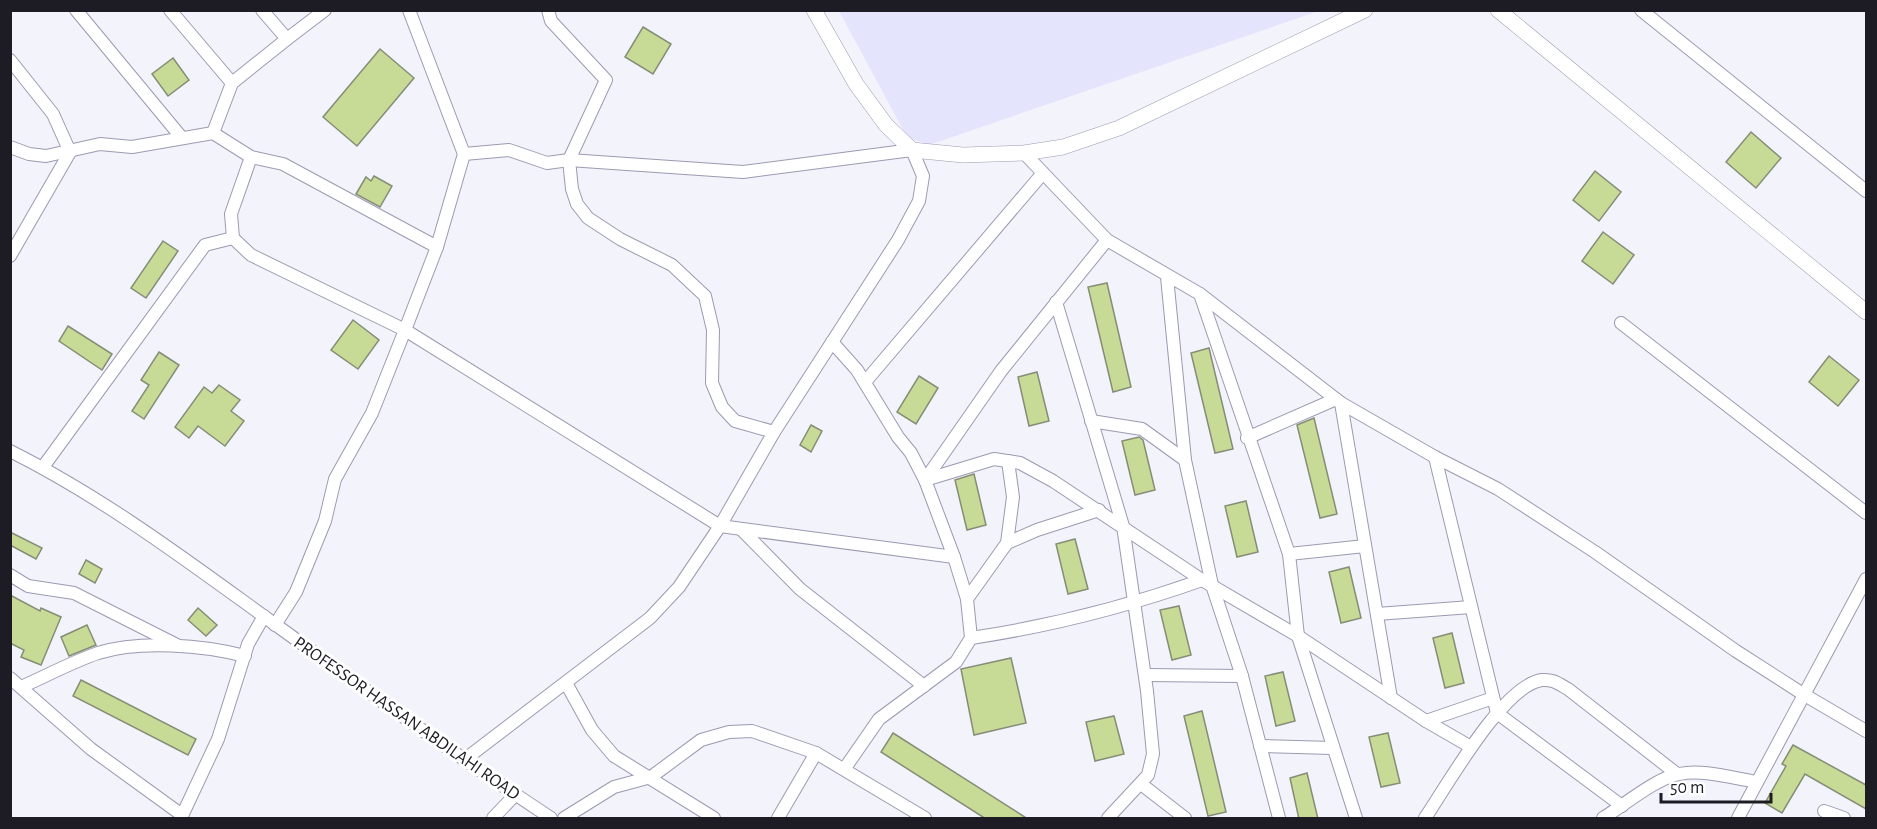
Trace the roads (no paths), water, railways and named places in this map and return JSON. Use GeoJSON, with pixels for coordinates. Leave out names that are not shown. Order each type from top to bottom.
{"type":"FeatureCollection","features":[{"type":"Feature","properties":{"kind":"street"},"geometry":{"type":"LineString","coordinates":[[76,10],[182,138]]}},
{"type":"Feature","properties":{"kind":"street"},"geometry":{"type":"LineString","coordinates":[[171,10],[232,83]]}},
{"type":"Feature","properties":{"kind":"street"},"geometry":{"type":"LineString","coordinates":[[262,10],[286,39]]}},
{"type":"Feature","properties":{"kind":"street"},"geometry":{"type":"LineString","coordinates":[[213,133],[232,83],[325,10]]}},
{"type":"Feature","properties":{"kind":"street"},"geometry":{"type":"LineString","coordinates":[[275,625],[296,592],[326,521],[335,479],[372,413],[437,247],[464,154],[409,10]]}},
{"type":"Feature","properties":{"kind":"street"},"geometry":{"type":"LineString","coordinates":[[548,10],[551,21],[606,80],[569,160],[572,189],[577,204],[588,218],[620,240],[672,265],[705,296],[713,330],[712,383],[722,407],[735,421],[774,432]]}},
{"type":"Feature","properties":{"kind":"street"},"geometry":{"type":"LineString","coordinates":[[464,760],[650,618],[679,587],[720,526],[774,432],[898,240],[919,201],[923,176],[912,150],[886,125],[856,84],[814,10]]}},
{"type":"Feature","properties":{"kind":"street"},"geometry":{"type":"LineString","coordinates":[[464,154],[509,150],[547,163],[569,160],[743,172],[912,150],[963,155],[1024,153],[1063,147],[1119,128],[1365,10]]}},
{"type":"Feature","properties":{"kind":"street"},"geometry":{"type":"LineString","coordinates":[[1498,10],[1866,312]]}},
{"type":"Feature","properties":{"kind":"street"},"geometry":{"type":"LineString","coordinates":[[1641,10],[1866,191]]}},
{"type":"Feature","properties":{"kind":"street"},"geometry":{"type":"LineString","coordinates":[[10,60],[53,114],[70,152]]}},
{"type":"Feature","properties":{"kind":"street"},"geometry":{"type":"LineString","coordinates":[[10,147],[29,154],[46,156],[100,144],[132,147],[213,133],[251,157],[283,164],[437,247]]}},
{"type":"Feature","properties":{"kind":"street"},"geometry":{"type":"LineString","coordinates":[[10,256],[70,152]]}},
{"type":"Feature","properties":{"kind":"street"},"geometry":{"type":"LineString","coordinates":[[1024,153],[1107,240],[1167,277],[1200,294],[1338,401],[1435,457],[1498,489],[1803,694],[1866,731]]}},
{"type":"Feature","properties":{"kind":"street"},"geometry":{"type":"LineString","coordinates":[[251,157],[231,214],[233,238],[251,255],[405,330],[720,526],[954,557]]}},
{"type":"Feature","properties":{"kind":"street"},"geometry":{"type":"LineString","coordinates":[[865,382],[1043,173]]}},
{"type":"Feature","properties":{"kind":"street"},"geometry":{"type":"LineString","coordinates":[[43,467],[205,245],[233,238]]}},
{"type":"Feature","properties":{"kind":"street"},"geometry":{"type":"LineString","coordinates":[[925,480],[1000,371],[1107,240]]}},
{"type":"Feature","properties":{"kind":"street"},"geometry":{"type":"LineString","coordinates":[[1167,277],[1185,460],[1207,583],[1242,676],[1279,819]]}},
{"type":"Feature","properties":{"kind":"street"},"geometry":{"type":"LineString","coordinates":[[1200,294],[1247,438],[1289,554],[1298,636],[1356,819]]}},
{"type":"Feature","properties":{"kind":"street"},"geometry":{"type":"LineString","coordinates":[[1056,302],[1123,526],[1136,604],[1153,754],[1148,775],[1108,819]]}},
{"type":"Feature","properties":{"kind":"street"},"geometry":{"type":"LineString","coordinates":[[1621,323],[1866,513]]}},
{"type":"Feature","properties":{"kind":"street"},"geometry":{"type":"LineString","coordinates":[[832,342],[865,382],[898,437],[911,453],[925,480],[967,599],[971,638],[956,662],[879,719],[844,768]]}},
{"type":"Feature","properties":{"kind":"street"},"geometry":{"type":"LineString","coordinates":[[1247,438],[1338,401]]}},
{"type":"Feature","properties":{"kind":"street"},"geometry":{"type":"LineString","coordinates":[[1338,401],[1391,698]]}},
{"type":"Feature","properties":{"kind":"street"},"geometry":{"type":"LineString","coordinates":[[1091,421],[1142,429],[1185,460]]}},
{"type":"Feature","properties":{"kind":"street","name":"PROFESSOR HASSAN ABDILAHI ROAD"},"geometry":{"type":"LineString","coordinates":[[10,451],[43,467],[134,523],[464,760],[551,819]]}},
{"type":"Feature","properties":{"kind":"street"},"geometry":{"type":"LineString","coordinates":[[1435,457],[1497,713],[1622,806]]}},
{"type":"Feature","properties":{"kind":"street"},"geometry":{"type":"LineString","coordinates":[[925,480],[994,459],[1020,463],[1099,510],[1207,583],[1298,636],[1426,721],[1471,747]]}},
{"type":"Feature","properties":{"kind":"street"},"geometry":{"type":"LineString","coordinates":[[967,599],[1007,543],[1012,497],[1008,461]]}},
{"type":"Feature","properties":{"kind":"street"},"geometry":{"type":"LineString","coordinates":[[1007,543],[1037,530],[1099,510]]}},
{"type":"Feature","properties":{"kind":"street"},"geometry":{"type":"LineString","coordinates":[[741,529],[800,589],[924,686]]}},
{"type":"Feature","properties":{"kind":"street"},"geometry":{"type":"LineString","coordinates":[[1289,554],[1365,546]]}},
{"type":"Feature","properties":{"kind":"street"},"geometry":{"type":"LineString","coordinates":[[10,575],[28,586],[74,593],[180,647]]}},
{"type":"Feature","properties":{"kind":"street"},"geometry":{"type":"LineString","coordinates":[[1738,819],[1866,579]]}},
{"type":"Feature","properties":{"kind":"street"},"geometry":{"type":"LineString","coordinates":[[971,638],[1039,628],[1136,604],[1207,583]]}},
{"type":"Feature","properties":{"kind":"street"},"geometry":{"type":"LineString","coordinates":[[1377,615],[1471,607]]}},
{"type":"Feature","properties":{"kind":"street"},"geometry":{"type":"LineString","coordinates":[[10,678],[91,749],[181,817],[218,739],[248,644],[264,616]]}},
{"type":"Feature","properties":{"kind":"street"},"geometry":{"type":"LineString","coordinates":[[21,687],[99,653],[134,647],[217,649],[245,656]]}},
{"type":"Feature","properties":{"kind":"street"},"geometry":{"type":"LineString","coordinates":[[1145,675],[1242,676]]}},
{"type":"Feature","properties":{"kind":"street"},"geometry":{"type":"LineString","coordinates":[[1425,819],[1471,747],[1497,713],[1518,691],[1540,680],[1554,681],[1677,774]]}},
{"type":"Feature","properties":{"kind":"street"},"geometry":{"type":"LineString","coordinates":[[566,683],[592,730],[614,756],[651,777],[714,819]]}},
{"type":"Feature","properties":{"kind":"street"},"geometry":{"type":"LineString","coordinates":[[1426,721],[1494,698]]}},
{"type":"Feature","properties":{"kind":"street"},"geometry":{"type":"LineString","coordinates":[[564,819],[614,787],[651,777],[701,740],[729,732],[752,731],[816,753],[925,819]]}},
{"type":"Feature","properties":{"kind":"street"},"geometry":{"type":"LineString","coordinates":[[1260,746],[1332,748]]}},
{"type":"Feature","properties":{"kind":"street"},"geometry":{"type":"LineString","coordinates":[[778,819],[816,753]]}},
{"type":"Feature","properties":{"kind":"street"},"geometry":{"type":"LineString","coordinates":[[1603,819],[1677,774],[1700,772],[1757,782]]}},
{"type":"Feature","properties":{"kind":"street"},"geometry":{"type":"LineString","coordinates":[[1141,784],[1185,819]]}},
{"type":"Feature","properties":{"kind":"street"},"geometry":{"type":"LineString","coordinates":[[493,819],[515,795]]}},
{"type":"Feature","properties":{"kind":"street"},"geometry":{"type":"LineString","coordinates":[[1824,811],[1844,819]]}}]}
